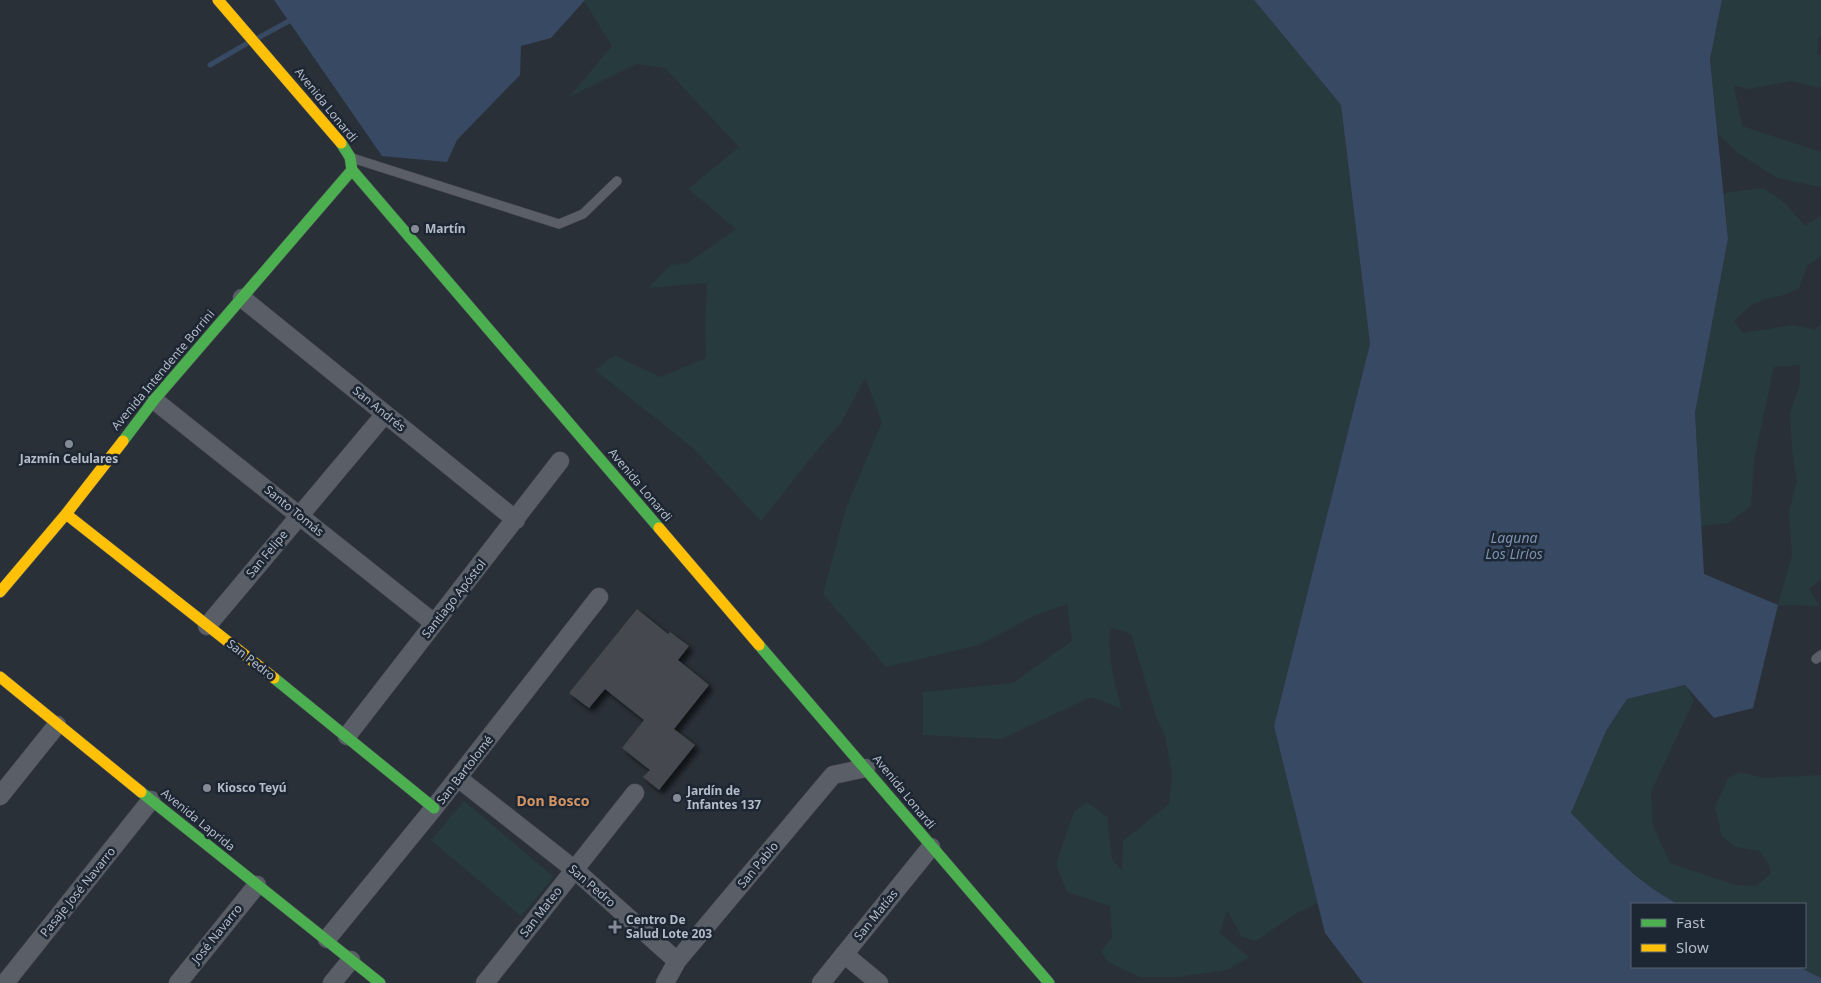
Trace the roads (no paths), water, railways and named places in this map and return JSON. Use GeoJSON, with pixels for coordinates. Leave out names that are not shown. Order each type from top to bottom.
{"type":"FeatureCollection","features":[{"type":"Feature","properties":{"kind":"street","name":"Avenida Lonardi"},"geometry":{"type":"LineString","coordinates":[[218,0],[339,141],[350,157],[352,170],[866,768],[1038,979]]}},
{"type":"Feature","properties":{"kind":"street","name":"Avenida Intendente Borrini"},"geometry":{"type":"LineString","coordinates":[[0,592],[66,514],[154,400],[352,170]]}},
{"type":"Feature","properties":{"kind":"street","name":"San Andrés"},"geometry":{"type":"LineString","coordinates":[[242,298],[516,520]]}},
{"type":"Feature","properties":{"kind":"street","name":"Santo Tomás"},"geometry":{"type":"LineString","coordinates":[[154,400],[434,624]]}},
{"type":"Feature","properties":{"kind":"street","name":"San Felipe"},"geometry":{"type":"LineString","coordinates":[[207,626],[385,414]]}},
{"type":"Feature","properties":{"kind":"street","name":"Santiago Apóstol"},"geometry":{"type":"LineString","coordinates":[[347,736],[560,461]]}},
{"type":"Feature","properties":{"kind":"street","name":"San Pedro"},"geometry":{"type":"LineString","coordinates":[[66,514],[347,736],[434,808]]}},
{"type":"Feature","properties":{"kind":"street","name":"San Bartolomé"},"geometry":{"type":"LineString","coordinates":[[327,939],[458,778],[599,598]]}},
{"type":"Feature","properties":{"kind":"street","name":"Avenida Laprida"},"geometry":{"type":"LineString","coordinates":[[0,677],[57,725],[380,983]]}},
{"type":"Feature","properties":{"kind":"street"},"geometry":{"type":"LineString","coordinates":[[0,796],[57,725]]}},
{"type":"Feature","properties":{"kind":"street","name":"San Pablo"},"geometry":{"type":"LineString","coordinates":[[665,983],[677,961],[833,775],[866,768]]}},
{"type":"Feature","properties":{"kind":"street","name":"San Pedro"},"geometry":{"type":"LineString","coordinates":[[458,778],[574,870],[677,961]]}},
{"type":"Feature","properties":{"kind":"street","name":"San Mateo"},"geometry":{"type":"LineString","coordinates":[[485,983],[635,793]]}},
{"type":"Feature","properties":{"kind":"street","name":"Pasaje José Navarro"},"geometry":{"type":"LineString","coordinates":[[5,983],[151,800]]}},
{"type":"Feature","properties":{"kind":"street","name":"San Matías"},"geometry":{"type":"LineString","coordinates":[[822,983],[931,848]]}},
{"type":"Feature","properties":{"kind":"street","name":"José Navarro"},"geometry":{"type":"LineString","coordinates":[[178,983],[257,884]]}},
{"type":"Feature","properties":{"kind":"street"},"geometry":{"type":"LineString","coordinates":[[844,954],[878,983]]}},
{"type":"Feature","properties":{"kind":"street"},"geometry":{"type":"LineString","coordinates":[[332,983],[350,960]]}},
{"type":"Feature","properties":{"kind":"lane"},"geometry":{"type":"LineString","coordinates":[[350,157],[559,224],[583,214],[617,181]]}},
{"type":"Feature","properties":{"kind":"water"},"geometry":{"type":"Polygon","coordinates":[[[274,0],[585,0],[551,38],[521,46],[520,75],[457,140],[447,162],[382,156],[274,0]]]}},
{"type":"Feature","properties":{"kind":"water","name":"Laguna Los Lirios"},"geometry":{"type":"Polygon","coordinates":[[[1254,0],[1722,0],[1710,59],[1728,239],[1695,413],[1704,574],[1778,605],[1753,708],[1714,718],[1685,685],[1627,699],[1606,731],[1571,813],[1635,874],[1648,885],[1676,903],[1631,903],[1631,968],[1801,968],[1821,978],[1821,983],[1363,983],[1325,933],[1274,726],[1370,344],[1341,105],[1254,0]]]}},
{"type":"Feature","properties":{"kind":"waterway"},"geometry":{"type":"LineString","coordinates":[[258,38],[289,21]]}},
{"type":"Feature","properties":{"kind":"waterway"},"geometry":{"type":"LineString","coordinates":[[210,65],[246,44]]}},
{"type":"Feature","properties":{"kind":"place","name":"Martín"},"geometry":{"type":"Point","coordinates":[415,229]}},
{"type":"Feature","properties":{"kind":"place","name":"Jazmín Celulares"},"geometry":{"type":"Point","coordinates":[69,444]}},
{"type":"Feature","properties":{"kind":"place","name":"Kiosco Teyú"},"geometry":{"type":"Point","coordinates":[207,788]}},
{"type":"Feature","properties":{"kind":"place","name":"Jardín de Infantes 137"},"geometry":{"type":"Point","coordinates":[677,798]}},
{"type":"Feature","properties":{"kind":"place","name":"Centro De Salud Lote 203"},"geometry":{"type":"Point","coordinates":[615,927]}},
{"type":"Feature","properties":{"kind":"district","name":"Don Bosco"},"geometry":{"type":"Point","coordinates":[553,801]}}]}
